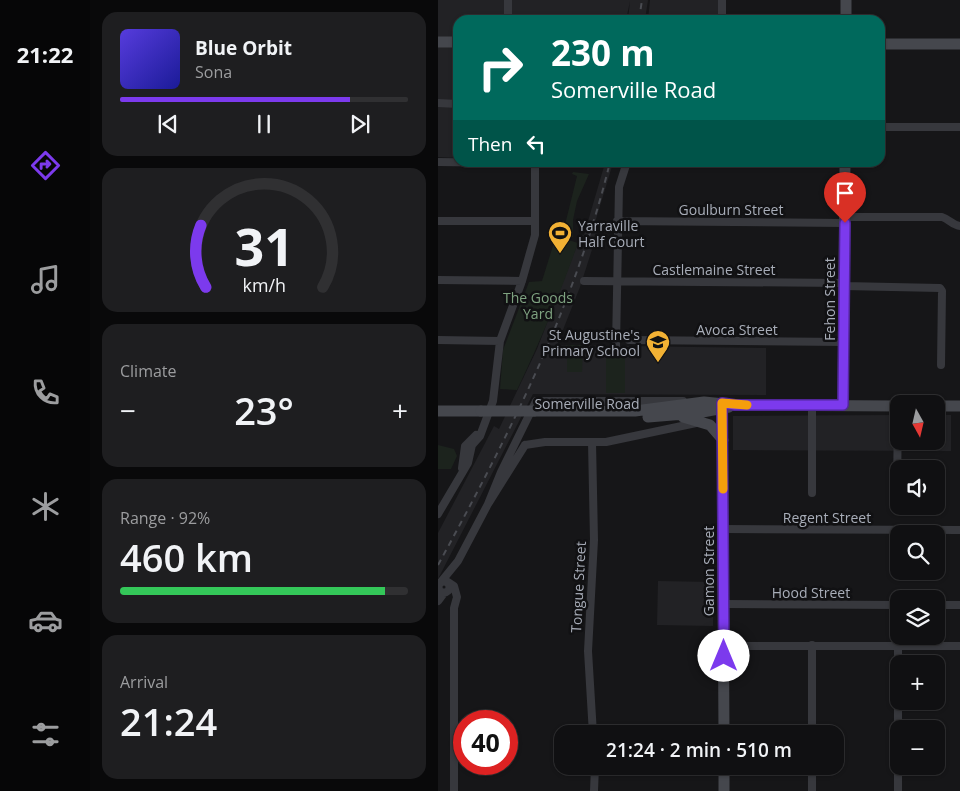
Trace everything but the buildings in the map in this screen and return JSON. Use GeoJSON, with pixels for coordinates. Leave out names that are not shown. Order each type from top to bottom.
{"type":"FeatureCollection","features":[{"type":"Feature","properties":{"kind":"street"},"geometry":{"type":"LineString","coordinates":[[508,0],[508,15]]}},
{"type":"Feature","properties":{"kind":"street"},"geometry":{"type":"LineString","coordinates":[[722,0],[722,15]]}},
{"type":"Feature","properties":{"kind":"street"},"geometry":{"type":"LineString","coordinates":[[846,0],[846,15]]}},
{"type":"Feature","properties":{"kind":"street"},"geometry":{"type":"LineString","coordinates":[[438,42],[453,42]]}},
{"type":"Feature","properties":{"kind":"street"},"geometry":{"type":"LineString","coordinates":[[885,44],[960,44]]}},
{"type":"Feature","properties":{"kind":"street"},"geometry":{"type":"LineString","coordinates":[[438,103],[453,104]]}},
{"type":"Feature","properties":{"kind":"street"},"geometry":{"type":"LineString","coordinates":[[885,127],[960,128]]}},
{"type":"Feature","properties":{"kind":"street"},"geometry":{"type":"LineString","coordinates":[[438,162],[453,162]]}},
{"type":"Feature","properties":{"kind":"street"},"geometry":{"type":"LineString","coordinates":[[438,514],[468,463],[470,444],[480,437],[481,418],[494,397],[500,340],[522,281],[535,235],[535,167]]}},
{"type":"Feature","properties":{"kind":"street"},"geometry":{"type":"LineString","coordinates":[[616,344],[617,221],[619,187],[625,167]]}},
{"type":"Feature","properties":{"kind":"street","name":"Fehon Street"},"geometry":{"type":"LineString","coordinates":[[843,405],[845,167]]}},
{"type":"Feature","properties":{"kind":"street","name":"Goulburn Street"},"geometry":{"type":"LineString","coordinates":[[617,221],[845,220],[942,217],[954,225],[960,226]]}},
{"type":"Feature","properties":{"kind":"street"},"geometry":{"type":"LineString","coordinates":[[438,221],[535,221]]}},
{"type":"Feature","properties":{"kind":"street"},"geometry":{"type":"LineString","coordinates":[[438,280],[522,281]]}},
{"type":"Feature","properties":{"kind":"street","name":"Castlemaine Street"},"geometry":{"type":"LineString","coordinates":[[584,281],[844,284],[940,288],[942,291],[941,365]]}},
{"type":"Feature","properties":{"kind":"street"},"geometry":{"type":"LineString","coordinates":[[438,340],[500,340]]}},
{"type":"Feature","properties":{"kind":"street","name":"Avoca Street"},"geometry":{"type":"LineString","coordinates":[[629,340],[844,342]]}},
{"type":"Feature","properties":{"kind":"street","name":"Somerville Road"},"geometry":{"type":"LineString","coordinates":[[519,438],[532,405],[540,400],[704,402],[723,406]]}},
{"type":"Feature","properties":{"kind":"street","name":"Somerville Road"},"geometry":{"type":"LineString","coordinates":[[438,418],[481,418],[635,411],[704,402]]}},
{"type":"Feature","properties":{"kind":"street","name":"Somerville Road"},"geometry":{"type":"LineString","coordinates":[[533,415],[639,418],[674,416],[735,405],[890,406]]}},
{"type":"Feature","properties":{"kind":"street"},"geometry":{"type":"LineString","coordinates":[[812,405],[812,493]]}},
{"type":"Feature","properties":{"kind":"street","name":"Gamon Street"},"geometry":{"type":"LineString","coordinates":[[723,406],[724,725]]}},
{"type":"Feature","properties":{"kind":"street"},"geometry":{"type":"LineString","coordinates":[[946,406],[960,406]]}},
{"type":"Feature","properties":{"kind":"street","name":"Somerville Road"},"geometry":{"type":"LineString","coordinates":[[438,411],[481,418]]}},
{"type":"Feature","properties":{"kind":"street"},"geometry":{"type":"LineString","coordinates":[[674,416],[712,426],[723,440]]}},
{"type":"Feature","properties":{"kind":"street"},"geometry":{"type":"LineString","coordinates":[[438,601],[488,504],[526,445],[545,442],[612,440],[700,422]]}},
{"type":"Feature","properties":{"kind":"street"},"geometry":{"type":"LineString","coordinates":[[488,504],[501,472],[519,438],[526,445]]}},
{"type":"Feature","properties":{"kind":"street","name":"Tongue Street"},"geometry":{"type":"LineString","coordinates":[[592,442],[594,540],[588,651],[592,725]]}},
{"type":"Feature","properties":{"kind":"street","name":"Regent Street"},"geometry":{"type":"LineString","coordinates":[[723,529],[960,530]]}},
{"type":"Feature","properties":{"kind":"street"},"geometry":{"type":"LineString","coordinates":[[444,587],[454,608],[454,791]]}},
{"type":"Feature","properties":{"kind":"street","name":"Hood Street"},"geometry":{"type":"LineString","coordinates":[[724,604],[890,605]]}},
{"type":"Feature","properties":{"kind":"street"},"geometry":{"type":"LineString","coordinates":[[945,605],[960,605]]}},
{"type":"Feature","properties":{"kind":"street"},"geometry":{"type":"LineString","coordinates":[[812,645],[812,725]]}},
{"type":"Feature","properties":{"kind":"street"},"geometry":{"type":"LineString","coordinates":[[724,646],[960,646]]}},
{"type":"Feature","properties":{"kind":"street"},"geometry":{"type":"LineString","coordinates":[[898,646],[898,791]]}},
{"type":"Feature","properties":{"kind":"street"},"geometry":{"type":"LineString","coordinates":[[594,791],[595,775]]}},
{"type":"Feature","properties":{"kind":"street"},"geometry":{"type":"LineString","coordinates":[[724,775],[724,791]]}},
{"type":"Feature","properties":{"kind":"street"},"geometry":{"type":"LineString","coordinates":[[812,775],[812,791]]}},
{"type":"Feature","properties":{"kind":"shaded area"},"geometry":{"type":"Polygon","coordinates":[[[438,0],[648,0],[646,15],[629,15],[630,1],[627,15],[453,15],[453,158],[438,157],[438,0]]]}},
{"type":"Feature","properties":{"kind":"shaded area"},"geometry":{"type":"Polygon","coordinates":[[[650,0],[718,0],[718,15],[648,15],[650,0]]]}},
{"type":"Feature","properties":{"kind":"shaded area","name":"St Augustine's Primary School"},"geometry":{"type":"Polygon","coordinates":[[[604,167],[612,167],[593,229],[598,231],[580,287],[557,345],[766,348],[766,395],[533,394],[438,579],[438,533],[494,426],[499,429],[537,349],[581,235],[584,235],[604,167]]]}},
{"type":"Feature","properties":{"kind":"shaded area"},"geometry":{"type":"Polygon","coordinates":[[[890,415],[890,450],[946,450],[946,415],[951,415],[951,451],[733,450],[733,416],[890,415]]]}},
{"type":"Feature","properties":{"kind":"shaded area"},"geometry":{"type":"Polygon","coordinates":[[[658,581],[713,582],[713,626],[657,625],[658,581]]]}},
{"type":"Feature","properties":{"kind":"green space"},"geometry":{"type":"Polygon","coordinates":[[[573,172],[589,174],[577,201],[573,220],[573,237],[562,237],[577,176],[572,174],[573,172]]]}},
{"type":"Feature","properties":{"kind":"green space","name":"The Goods Yard"},"geometry":{"type":"Polygon","coordinates":[[[556,236],[578,243],[549,318],[517,390],[500,389],[503,350],[529,282],[542,281],[556,236]]]}},
{"type":"Feature","properties":{"kind":"green space"},"geometry":{"type":"Polygon","coordinates":[[[567,345],[583,345],[582,372],[567,372],[567,345]]]}},
{"type":"Feature","properties":{"kind":"green space"},"geometry":{"type":"Polygon","coordinates":[[[606,348],[625,349],[625,393],[606,393],[606,348]]]}},
{"type":"Feature","properties":{"kind":"green space"},"geometry":{"type":"Polygon","coordinates":[[[438,445],[454,449],[457,456],[451,469],[438,469],[438,445]]]}},
{"type":"Feature","properties":{"kind":"railway"},"geometry":{"type":"LineString","coordinates":[[640,15],[642,0]]}},
{"type":"Feature","properties":{"kind":"railway"},"geometry":{"type":"LineString","coordinates":[[438,565],[514,419],[559,319],[578,268],[609,167]]}},
{"type":"Feature","properties":{"kind":"slow traffic"},"geometry":{"type":"LineString","coordinates":[[723,489],[722,403],[747,405]]}},
{"type":"Feature","properties":{"kind":"place","name":"Yarraville Half Court"},"geometry":{"type":"Point","coordinates":[560,254]}},
{"type":"Feature","properties":{"kind":"place","name":"St Augustine's Primary School"},"geometry":{"type":"Point","coordinates":[658,363]}},
{"type":"Feature","properties":{"kind":"route"},"geometry":{"type":"LineString","coordinates":[[724,656],[722,403],[735,405],[843,405],[845,223]]}}]}
